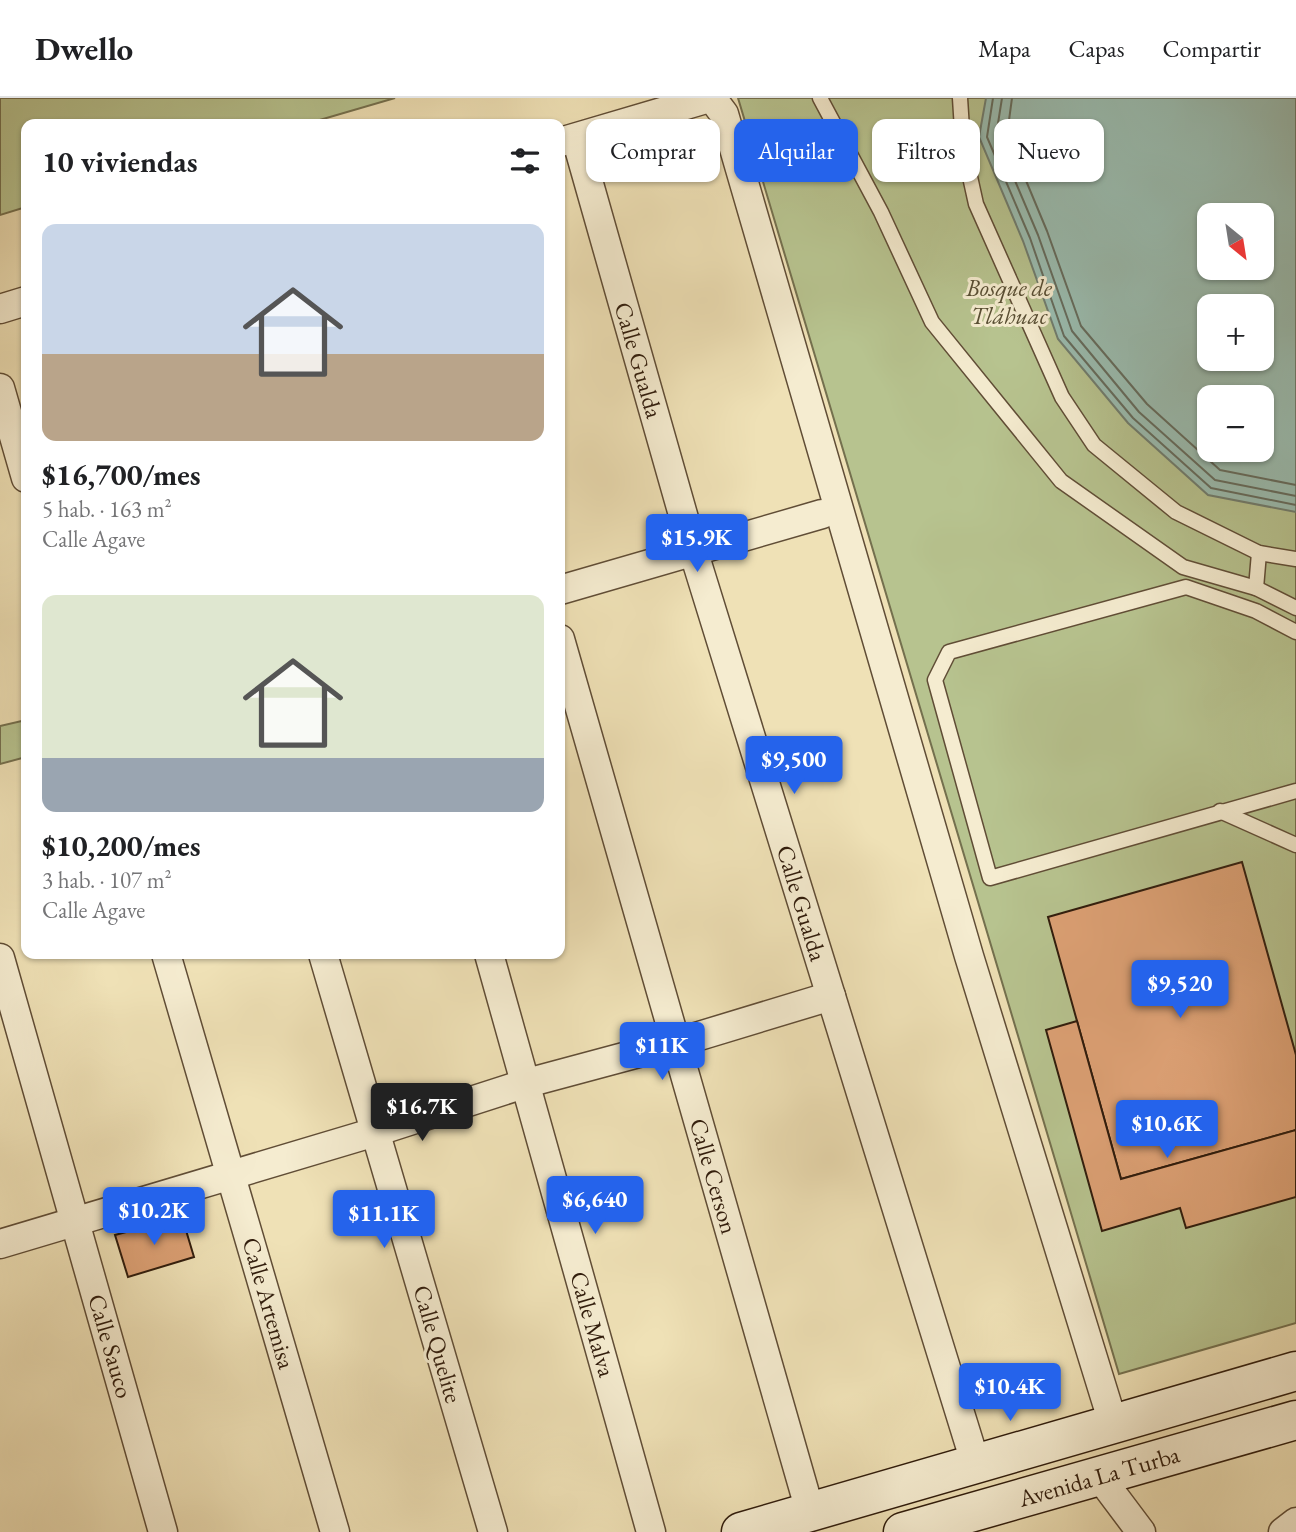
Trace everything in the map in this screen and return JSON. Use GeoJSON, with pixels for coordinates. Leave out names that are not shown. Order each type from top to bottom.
{"type":"FeatureCollection","features":[{"type":"Feature","properties":{"kind":"main road","name":"Avenida La Turba"},"geometry":{"type":"LineString","coordinates":[[741,1532],[1296,1371]]}},
{"type":"Feature","properties":{"kind":"main road","name":"Avenida La Turba"},"geometry":{"type":"LineString","coordinates":[[903,1532],[1296,1420]]}},
{"type":"Feature","properties":{"kind":"street"},"geometry":{"type":"LineString","coordinates":[[568,140],[706,99],[715,102],[724,114],[965,943],[1113,1423]]}},
{"type":"Feature","properties":{"kind":"street","name":"Calle Gualda"},"geometry":{"type":"LineString","coordinates":[[568,140],[976,1465]]}},
{"type":"Feature","properties":{"kind":"street"},"geometry":{"type":"LineString","coordinates":[[0,309],[21,303]]}},
{"type":"Feature","properties":{"kind":"street"},"geometry":{"type":"LineString","coordinates":[[0,388],[21,461]]}},
{"type":"Feature","properties":{"kind":"street"},"geometry":{"type":"LineString","coordinates":[[565,588],[822,514]]}},
{"type":"Feature","properties":{"kind":"street","name":"Calle Cerson"},"geometry":{"type":"LineString","coordinates":[[565,656],[810,1511]]}},
{"type":"Feature","properties":{"kind":"street","name":"Calle Sauco"},"geometry":{"type":"LineString","coordinates":[[0,958],[163,1532]]}},
{"type":"Feature","properties":{"kind":"street","name":"Calle Artemisa"},"geometry":{"type":"LineString","coordinates":[[168,959],[335,1532]]}},
{"type":"Feature","properties":{"kind":"street","name":"Calle Quelite"},"geometry":{"type":"LineString","coordinates":[[324,959],[493,1532]]}},
{"type":"Feature","properties":{"kind":"street","name":"Calle Malva"},"geometry":{"type":"LineString","coordinates":[[490,959],[651,1532]]}},
{"type":"Feature","properties":{"kind":"street"},"geometry":{"type":"LineString","coordinates":[[0,1244],[375,1132],[527,1083],[676,1043],[831,996]]}},
{"type":"Feature","properties":{"kind":"street"},"geometry":{"type":"LineString","coordinates":[[1099,1476],[1142,1532]]}},
{"type":"Feature","properties":{"kind":"street"},"geometry":{"type":"LineString","coordinates":[[1283,1532],[1296,1522]]}},
{"type":"Feature","properties":{"kind":"lane"},"geometry":{"type":"LineString","coordinates":[[820,98],[881,212],[932,322],[1061,481],[1183,567],[1256,588],[1296,608]]}},
{"type":"Feature","properties":{"kind":"lane"},"geometry":{"type":"LineString","coordinates":[[960,98],[963,145],[976,204],[1062,397],[1094,445],[1176,512],[1259,553],[1296,559]]}},
{"type":"Feature","properties":{"kind":"lane"},"geometry":{"type":"LineString","coordinates":[[1256,588],[1259,553]]}},
{"type":"Feature","properties":{"kind":"lane"},"geometry":{"type":"LineString","coordinates":[[1296,632],[1256,611],[1186,587],[949,652],[935,680],[990,878],[1296,790]]}},
{"type":"Feature","properties":{"kind":"lane"},"geometry":{"type":"LineString","coordinates":[[1220,811],[1296,845]]}},
{"type":"Feature","properties":{"kind":"green space"},"geometry":{"type":"Polygon","coordinates":[[[0,98],[395,98],[323,119],[21,119],[21,209],[0,215],[0,98]]]}},
{"type":"Feature","properties":{"kind":"green space","name":"Bosque de Tláhuac"},"geometry":{"type":"Polygon","coordinates":[[[738,98],[1296,98],[1296,1323],[1119,1374],[763,182],[858,182],[858,119],[744,119],[738,98]]]}},
{"type":"Feature","properties":{"kind":"green space"},"geometry":{"type":"Polygon","coordinates":[[[21,721],[21,758],[0,764],[0,726],[21,721]]]}},
{"type":"Feature","properties":{"kind":"water"},"geometry":{"type":"Polygon","coordinates":[[[986,98],[1296,98],[1296,512],[1208,495],[1128,423],[1058,339],[1023,241],[998,182],[1104,182],[1104,119],[994,119],[994,172],[980,139],[986,98]]]}},
{"type":"Feature","properties":{"kind":"building"},"geometry":{"type":"Polygon","coordinates":[[[1242,862],[1296,1055],[1296,1130],[1121,1179],[1048,917],[1242,862]]]}},
{"type":"Feature","properties":{"kind":"building"},"geometry":{"type":"Polygon","coordinates":[[[1077,1021],[1121,1179],[1296,1130],[1296,1197],[1186,1228],[1180,1208],[1102,1231],[1046,1030],[1077,1021]]]}},
{"type":"Feature","properties":{"kind":"building"},"geometry":{"type":"Polygon","coordinates":[[[182,1217],[194,1257],[128,1277],[115,1235],[182,1217]]]}}]}
